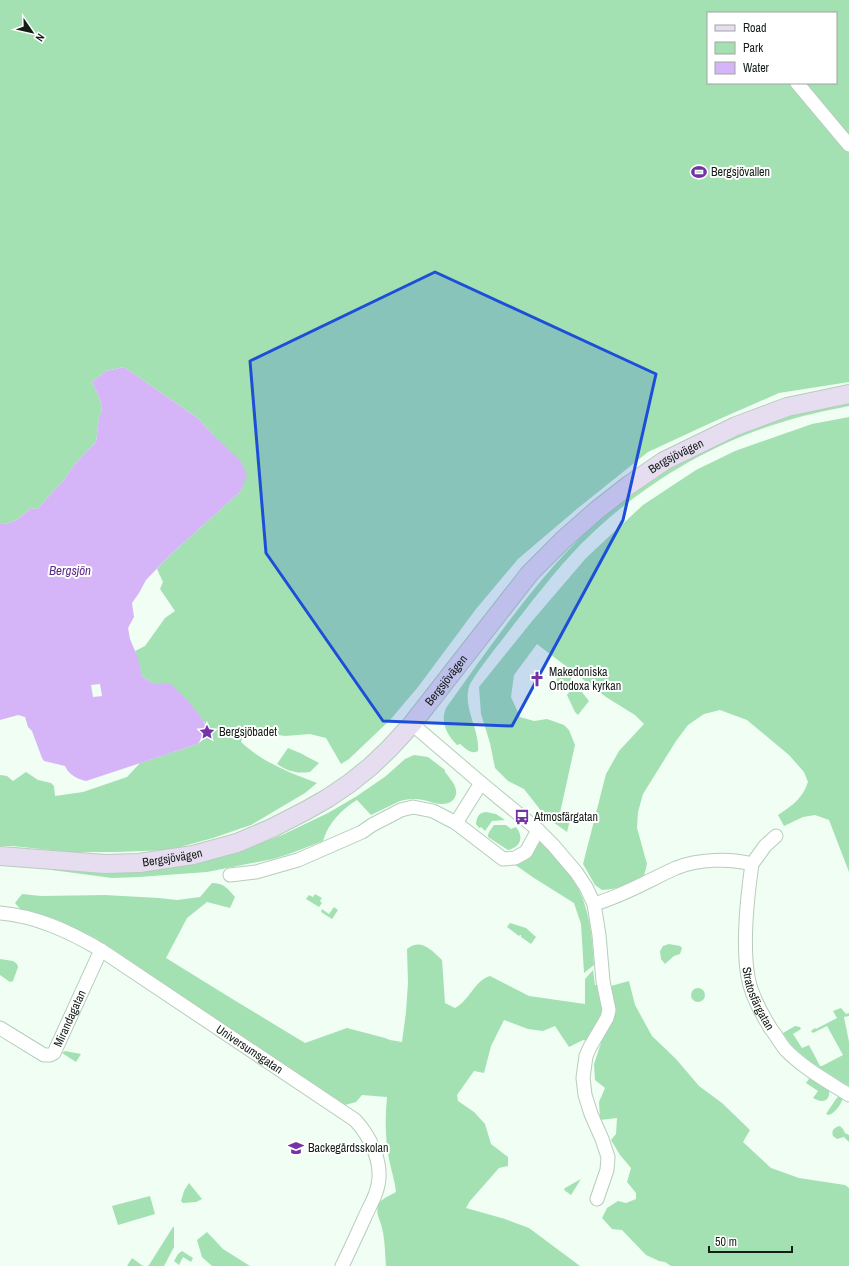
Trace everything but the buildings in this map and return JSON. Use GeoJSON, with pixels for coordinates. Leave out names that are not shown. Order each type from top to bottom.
{"type":"FeatureCollection","features":[{"type":"Feature","properties":{"kind":"street"},"geometry":{"type":"LineString","coordinates":[[798,84],[849,145]]}},
{"type":"Feature","properties":{"kind":"street","name":"Bergsjövägen"},"geometry":{"type":"LineString","coordinates":[[0,856],[105,864],[139,863],[193,855],[237,843],[272,828],[328,798],[370,767],[412,724],[530,573],[563,540],[597,510],[629,485],[664,462],[736,426],[787,407],[849,394]]}},
{"type":"Feature","properties":{"kind":"street"},"geometry":{"type":"LineString","coordinates":[[412,724],[538,830],[563,855],[576,872],[594,904],[599,935],[603,981],[609,1010],[607,1018],[586,1056],[583,1078],[585,1095],[591,1114],[602,1138],[608,1157],[607,1170],[598,1199]]}},
{"type":"Feature","properties":{"kind":"street"},"geometry":{"type":"LineString","coordinates":[[456,823],[481,783]]}},
{"type":"Feature","properties":{"kind":"street"},"geometry":{"type":"LineString","coordinates":[[230,875],[256,872],[298,860],[362,832],[401,810],[413,807],[433,811],[456,823],[503,859],[515,858],[526,852],[538,830]]}},
{"type":"Feature","properties":{"kind":"street","name":"Stratosfärgatan"},"geometry":{"type":"LineString","coordinates":[[776,836],[765,846],[752,864],[745,949],[748,978],[752,993],[762,1015],[785,1048],[806,1067],[849,1095]]}},
{"type":"Feature","properties":{"kind":"street"},"geometry":{"type":"LineString","coordinates":[[594,904],[609,900],[678,868],[699,863],[731,860],[752,864]]}},
{"type":"Feature","properties":{"kind":"street","name":"Universumsgatan"},"geometry":{"type":"LineString","coordinates":[[0,913],[34,919],[82,938],[355,1120],[369,1139],[378,1160],[379,1173],[378,1184],[374,1197],[342,1266]]}},
{"type":"Feature","properties":{"kind":"street","name":"Mirandagatan"},"geometry":{"type":"LineString","coordinates":[[0,1028],[44,1055],[54,1053],[101,950]]}},
{"type":"Feature","properties":{"kind":"highlighted area"},"geometry":{"type":"Polygon","coordinates":[[[435,272],[656,374],[623,520],[512,726],[383,721],[266,553],[250,361],[435,272]]]}},
{"type":"Feature","properties":{"kind":"green space"},"geometry":{"type":"Polygon","coordinates":[[[0,0],[849,0],[849,382],[779,393],[648,452],[578,508],[518,559],[476,609],[418,687],[390,720],[349,759],[341,764],[326,738],[310,734],[285,736],[244,731],[241,742],[249,749],[267,761],[287,771],[317,783],[305,793],[251,825],[213,838],[169,850],[70,852],[0,846],[0,775],[7,776],[13,781],[26,772],[38,780],[51,783],[54,786],[55,796],[83,792],[127,777],[140,763],[198,744],[204,737],[209,729],[188,702],[142,676],[135,651],[145,646],[165,618],[175,611],[160,589],[163,582],[157,569],[169,556],[241,491],[243,483],[212,434],[199,419],[124,367],[106,371],[92,382],[100,399],[102,411],[99,419],[96,442],[74,465],[64,480],[37,509],[31,508],[20,517],[5,524],[0,524],[0,0]]]}},
{"type":"Feature","properties":{"kind":"green space"},"geometry":{"type":"Polygon","coordinates":[[[849,401],[849,406],[785,421],[722,445],[671,472],[647,488],[602,524],[581,544],[547,583],[480,668],[470,684],[468,701],[478,743],[478,751],[471,752],[460,744],[457,745],[453,741],[444,723],[444,713],[446,708],[529,595],[585,533],[607,513],[654,479],[704,450],[757,426],[792,414],[816,407],[849,401]]]}},
{"type":"Feature","properties":{"kind":"green space"},"geometry":{"type":"Polygon","coordinates":[[[849,417],[849,872],[829,820],[815,815],[803,817],[784,826],[778,815],[793,805],[803,793],[808,782],[804,772],[789,755],[747,720],[720,710],[704,714],[688,725],[676,741],[643,794],[638,812],[637,828],[647,864],[644,876],[624,886],[602,890],[595,885],[583,864],[606,774],[619,751],[644,724],[635,715],[606,697],[537,644],[514,675],[511,697],[520,717],[534,721],[547,719],[564,725],[569,730],[575,745],[560,813],[570,820],[567,832],[546,817],[524,789],[508,781],[495,768],[490,743],[481,714],[479,687],[533,620],[586,558],[643,505],[696,470],[735,451],[812,424],[849,417]]]}},
{"type":"Feature","properties":{"kind":"green space"},"geometry":{"type":"Polygon","coordinates":[[[562,674],[567,674],[570,677],[589,701],[578,715],[567,695],[573,687],[566,681],[561,684],[556,680],[562,674]]]}},
{"type":"Feature","properties":{"kind":"green space"},"geometry":{"type":"Polygon","coordinates":[[[288,748],[319,763],[310,772],[305,773],[292,771],[277,764],[288,748]]]}},
{"type":"Feature","properties":{"kind":"green space"},"geometry":{"type":"Polygon","coordinates":[[[414,755],[428,757],[445,770],[456,789],[455,796],[452,801],[448,803],[436,804],[417,799],[400,801],[371,815],[357,800],[336,817],[328,828],[323,841],[273,859],[207,872],[112,878],[52,870],[52,868],[188,865],[233,854],[282,835],[328,813],[357,796],[386,776],[405,759],[414,755]]]}},
{"type":"Feature","properties":{"kind":"green space"},"geometry":{"type":"Polygon","coordinates":[[[486,812],[496,814],[505,820],[492,821],[485,831],[481,827],[479,828],[476,824],[478,816],[481,813],[486,812]]]}},
{"type":"Feature","properties":{"kind":"green space"},"geometry":{"type":"Polygon","coordinates":[[[494,825],[506,825],[511,829],[516,827],[520,834],[520,841],[516,847],[508,850],[488,837],[489,832],[494,825]]]}},
{"type":"Feature","properties":{"kind":"green space"},"geometry":{"type":"Polygon","coordinates":[[[539,841],[563,865],[578,888],[583,900],[590,925],[594,965],[584,973],[581,924],[574,903],[514,864],[539,841]]]}},
{"type":"Feature","properties":{"kind":"green space"},"geometry":{"type":"Polygon","coordinates":[[[212,883],[222,885],[235,897],[230,908],[207,902],[187,918],[166,958],[305,1043],[347,1028],[402,1042],[408,983],[407,949],[417,945],[430,949],[442,960],[445,1003],[455,1008],[465,1000],[480,982],[490,976],[529,996],[585,1004],[585,979],[593,970],[595,985],[611,986],[629,981],[635,1005],[652,1036],[676,1059],[699,1086],[722,1103],[750,1130],[743,1142],[771,1168],[799,1178],[845,1185],[849,1188],[849,1266],[671,1266],[665,1262],[646,1255],[622,1230],[612,1229],[602,1218],[607,1208],[618,1201],[626,1203],[636,1199],[636,1193],[627,1182],[631,1168],[620,1155],[611,1140],[616,1134],[617,1118],[600,1120],[599,1102],[605,1088],[595,1080],[594,1064],[601,1043],[583,1040],[569,1047],[555,1026],[543,1031],[528,1029],[504,1020],[491,1046],[484,1073],[474,1071],[457,1095],[458,1101],[474,1112],[485,1124],[491,1144],[508,1157],[508,1166],[499,1168],[470,1201],[466,1208],[505,1219],[529,1228],[580,1266],[386,1266],[384,1237],[377,1208],[378,1203],[396,1192],[387,1143],[387,1097],[362,1095],[356,1102],[345,1105],[148,975],[97,939],[61,923],[22,911],[15,903],[22,894],[41,896],[105,895],[177,900],[200,897],[212,883]]]}},
{"type":"Feature","properties":{"kind":"green space"},"geometry":{"type":"Polygon","coordinates":[[[315,894],[322,898],[320,901],[322,903],[319,907],[306,899],[309,895],[313,897],[315,894]]]}},
{"type":"Feature","properties":{"kind":"green space"},"geometry":{"type":"Polygon","coordinates":[[[334,907],[338,910],[332,919],[321,912],[322,909],[329,914],[334,907]]]}},
{"type":"Feature","properties":{"kind":"green space"},"geometry":{"type":"Polygon","coordinates":[[[510,923],[526,928],[536,937],[531,944],[521,937],[521,935],[519,936],[507,927],[510,923]]]}},
{"type":"Feature","properties":{"kind":"green space"},"geometry":{"type":"Polygon","coordinates":[[[669,944],[680,946],[682,948],[680,954],[674,956],[665,964],[661,959],[660,951],[663,946],[669,944]]]}},
{"type":"Feature","properties":{"kind":"green space"},"geometry":{"type":"Polygon","coordinates":[[[0,959],[13,961],[17,964],[18,967],[13,981],[10,982],[0,975],[0,959]]]}},
{"type":"Feature","properties":{"kind":"green space"},"geometry":{"type":"Polygon","coordinates":[[[698,988],[703,990],[705,995],[703,1000],[698,1002],[693,1000],[691,995],[693,990],[698,988]]]}},
{"type":"Feature","properties":{"kind":"green space"},"geometry":{"type":"Polygon","coordinates":[[[841,1008],[846,1014],[849,1013],[849,1016],[844,1017],[849,1042],[849,1086],[803,1056],[788,1041],[783,1033],[795,1026],[800,1027],[801,1029],[793,1034],[802,1048],[809,1045],[820,1066],[822,1066],[843,1055],[827,1026],[813,1033],[811,1031],[837,1018],[833,1011],[841,1008]]]}},
{"type":"Feature","properties":{"kind":"green space"},"geometry":{"type":"Polygon","coordinates":[[[65,1051],[81,1054],[76,1062],[62,1053],[65,1051]]]}},
{"type":"Feature","properties":{"kind":"green space"},"geometry":{"type":"Polygon","coordinates":[[[811,1076],[829,1088],[829,1096],[826,1100],[820,1101],[813,1098],[818,1091],[806,1083],[811,1076]]]}},
{"type":"Feature","properties":{"kind":"green space"},"geometry":{"type":"Polygon","coordinates":[[[839,1096],[843,1098],[838,1108],[832,1114],[826,1114],[836,1099],[839,1096]]]}},
{"type":"Feature","properties":{"kind":"green space"},"geometry":{"type":"Polygon","coordinates":[[[840,1126],[845,1133],[849,1135],[849,1142],[844,1137],[837,1139],[833,1136],[832,1132],[836,1127],[840,1126]]]}},
{"type":"Feature","properties":{"kind":"green space"},"geometry":{"type":"Polygon","coordinates":[[[581,1179],[571,1195],[564,1190],[565,1188],[581,1179]]]}},
{"type":"Feature","properties":{"kind":"green space"},"geometry":{"type":"Polygon","coordinates":[[[189,1183],[202,1199],[196,1202],[183,1203],[181,1201],[184,1191],[189,1183]]]}},
{"type":"Feature","properties":{"kind":"green space"},"geometry":{"type":"Polygon","coordinates":[[[150,1196],[155,1214],[118,1225],[112,1206],[150,1196]]]}},
{"type":"Feature","properties":{"kind":"green space"},"geometry":{"type":"Polygon","coordinates":[[[173,1227],[174,1247],[164,1266],[147,1266],[149,1265],[173,1227]]]}},
{"type":"Feature","properties":{"kind":"green space"},"geometry":{"type":"Polygon","coordinates":[[[207,1232],[223,1249],[250,1266],[212,1266],[202,1257],[197,1240],[207,1232]]]}},
{"type":"Feature","properties":{"kind":"green space"},"geometry":{"type":"Polygon","coordinates":[[[182,1251],[193,1258],[191,1262],[183,1257],[179,1265],[174,1261],[178,1254],[182,1251]]]}},
{"type":"Feature","properties":{"kind":"green space"},"geometry":{"type":"Polygon","coordinates":[[[132,1258],[143,1266],[127,1266],[132,1258]]]}},
{"type":"Feature","properties":{"kind":"water","name":"Bergsjön"},"geometry":{"type":"Polygon","coordinates":[[[124,367],[199,419],[212,434],[240,460],[247,474],[241,491],[169,556],[146,580],[132,603],[134,617],[128,628],[142,676],[154,684],[170,683],[191,704],[204,722],[207,728],[204,734],[198,744],[86,781],[73,776],[65,766],[44,761],[32,731],[28,727],[25,717],[18,715],[0,720],[0,524],[13,521],[31,508],[37,509],[64,480],[74,465],[96,442],[99,418],[102,411],[100,399],[92,382],[106,371],[124,367]]]}},
{"type":"Feature","properties":{"kind":"pier"},"geometry":{"type":"Polygon","coordinates":[[[100,684],[102,696],[93,697],[91,685],[100,684]]]}},
{"type":"Feature","properties":{"kind":"place","name":"Bergsjövallen"},"geometry":{"type":"Point","coordinates":[699,172]}},
{"type":"Feature","properties":{"kind":"place","name":"Makedoniska Ortodoxa kyrkan"},"geometry":{"type":"Point","coordinates":[537,679]}},
{"type":"Feature","properties":{"kind":"place","name":"Bergsjöbadet"},"geometry":{"type":"Point","coordinates":[207,732]}},
{"type":"Feature","properties":{"kind":"place","name":"Atmosfärgatan"},"geometry":{"type":"Point","coordinates":[522,817]}},
{"type":"Feature","properties":{"kind":"place","name":"Backegårdsskolan"},"geometry":{"type":"Point","coordinates":[296,1148]}}]}
